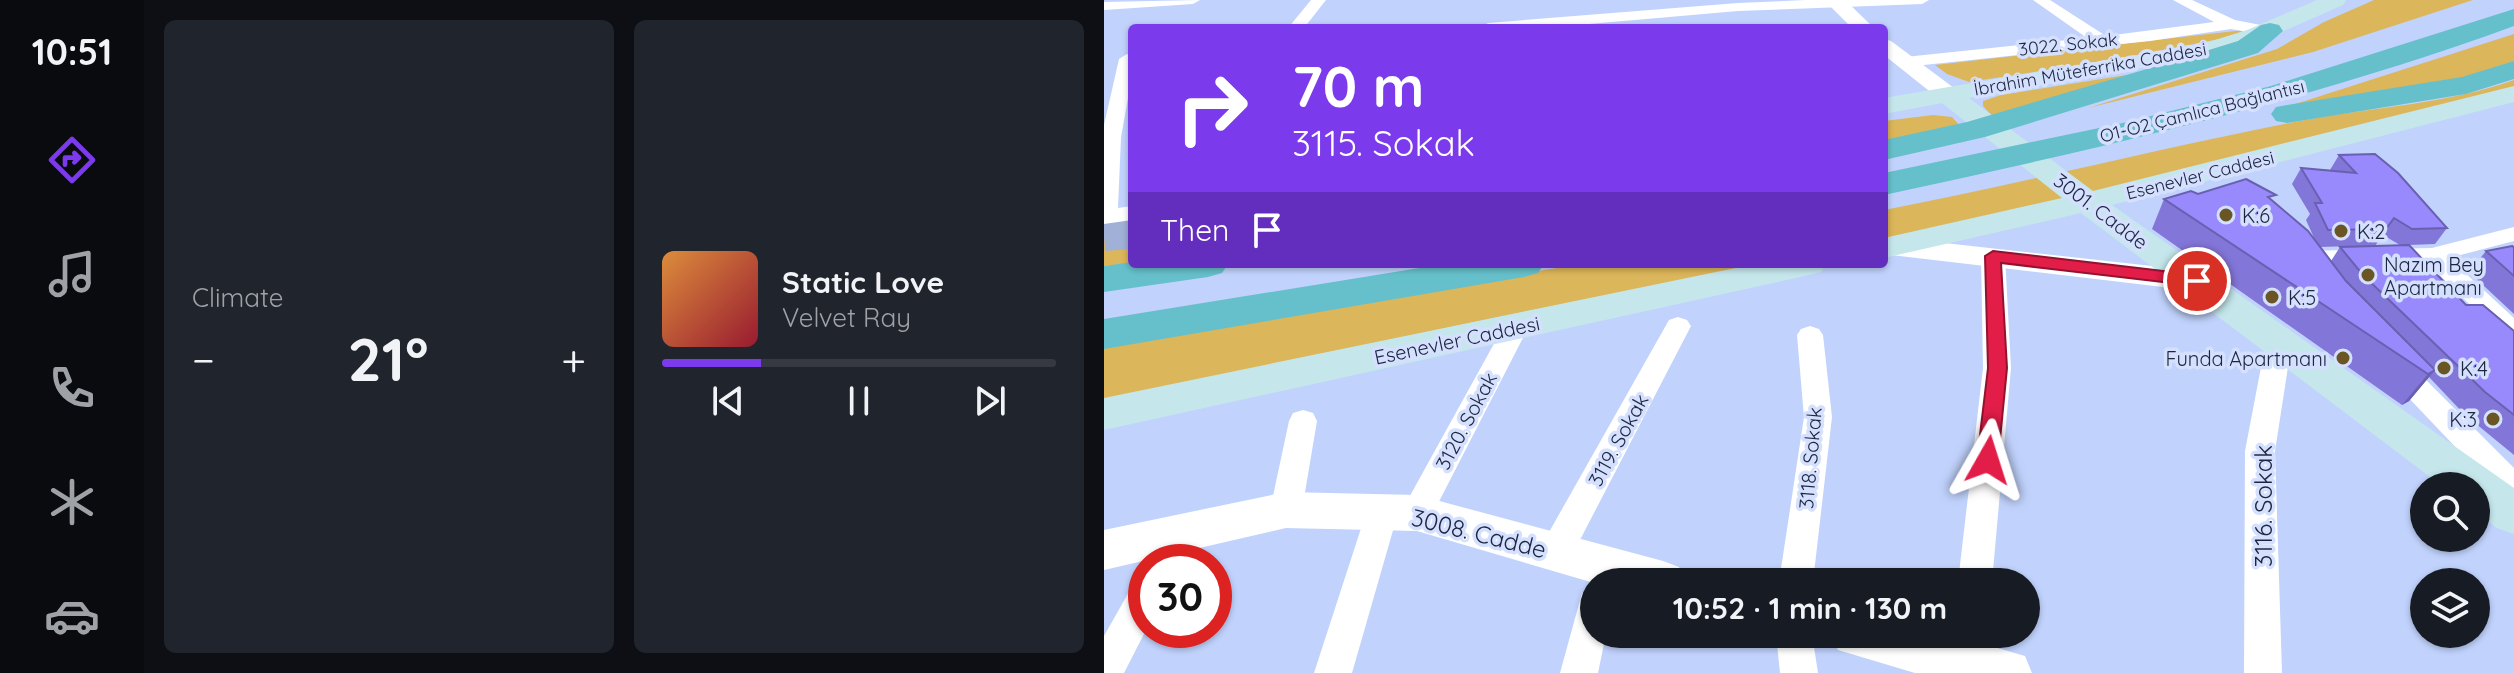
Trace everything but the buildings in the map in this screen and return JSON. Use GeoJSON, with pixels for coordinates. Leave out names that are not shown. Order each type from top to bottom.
{"type":"FeatureCollection","features":[{"type":"Feature","properties":{"kind":"highway","name":"O1-O2 Çamlıca Bağlantısı"},"geometry":{"type":"LineString","coordinates":[[1888,158],[2013,138],[2200,94],[2316,63],[2500,0]]}},
{"type":"Feature","properties":{"kind":"highway","name":"O1-O2 Çamlıca Bağlantısı"},"geometry":{"type":"LineString","coordinates":[[1888,183],[2141,128],[2353,72],[2514,17]]}},
{"type":"Feature","properties":{"kind":"highway"},"geometry":{"type":"LineString","coordinates":[[1888,149],[1974,130],[2181,68],[2248,47],[2270,31]]}},
{"type":"Feature","properties":{"kind":"highway"},"geometry":{"type":"LineString","coordinates":[[1985,163],[2371,102],[2466,85],[2514,70]]}},
{"type":"Feature","properties":{"kind":"highway"},"geometry":{"type":"LineString","coordinates":[[1104,264],[1128,263]]}},
{"type":"Feature","properties":{"kind":"highway"},"geometry":{"type":"LineString","coordinates":[[1104,279],[1180,268]]}},
{"type":"Feature","properties":{"kind":"highway"},"geometry":{"type":"LineString","coordinates":[[1104,310],[1408,268]]}},
{"type":"Feature","properties":{"kind":"highway"},"geometry":{"type":"LineString","coordinates":[[1104,334],[1500,268]]}},
{"type":"Feature","properties":{"kind":"main road","name":"İbrahim Müteferrika Caddesi"},"geometry":{"type":"LineString","coordinates":[[1888,105],[2206,50],[2270,31],[2335,0]]}},
{"type":"Feature","properties":{"kind":"main road","name":"3001. Cadde"},"geometry":{"type":"LineString","coordinates":[[1946,93],[2112,221],[2457,472]]}},
{"type":"Feature","properties":{"kind":"main road","name":"Esenevler Caddesi"},"geometry":{"type":"LineString","coordinates":[[1888,247],[2169,183],[2514,94]]}},
{"type":"Feature","properties":{"kind":"main road","name":"Esenevler Caddesi"},"geometry":{"type":"LineString","coordinates":[[1104,414],[1791,268]]}},
{"type":"Feature","properties":{"kind":"main road","name":"3001. Cadde"},"geometry":{"type":"LineString","coordinates":[[2490,496],[2514,514]]}},
{"type":"Feature","properties":{"kind":"street"},"geometry":{"type":"LineString","coordinates":[[1104,6],[1193,0]]}},
{"type":"Feature","properties":{"kind":"street"},"geometry":{"type":"LineString","coordinates":[[1299,24],[1319,0]]}},
{"type":"Feature","properties":{"kind":"street"},"geometry":{"type":"LineString","coordinates":[[1583,0],[1575,24],[1713,9],[1835,1],[1922,0]]}},
{"type":"Feature","properties":{"kind":"street"},"geometry":{"type":"LineString","coordinates":[[2040,0],[2103,41]]}},
{"type":"Feature","properties":{"kind":"street","name":"3022. Sokak"},"geometry":{"type":"LineString","coordinates":[[2180,0],[2231,24],[2270,31]]}},
{"type":"Feature","properties":{"kind":"street"},"geometry":{"type":"LineString","coordinates":[[1835,1],[1856,24]]}},
{"type":"Feature","properties":{"kind":"street"},"geometry":{"type":"LineString","coordinates":[[1713,9],[1723,24]]}},
{"type":"Feature","properties":{"kind":"street","name":"3022. Sokak"},"geometry":{"type":"LineString","coordinates":[[1905,62],[2209,29],[2231,24]]}},
{"type":"Feature","properties":{"kind":"street","name":"3001. Cadde"},"geometry":{"type":"LineString","coordinates":[[1888,48],[1946,93]]}},
{"type":"Feature","properties":{"kind":"street"},"geometry":{"type":"LineString","coordinates":[[1104,61],[1128,59]]}},
{"type":"Feature","properties":{"kind":"street"},"geometry":{"type":"LineString","coordinates":[[1128,76],[1109,164],[1106,216],[1128,213]]}},
{"type":"Feature","properties":{"kind":"street"},"geometry":{"type":"LineString","coordinates":[[1109,164],[1128,160]]}},
{"type":"Feature","properties":{"kind":"street"},"geometry":{"type":"LineString","coordinates":[[2304,258],[2432,255],[2514,234]]}},
{"type":"Feature","properties":{"kind":"street"},"geometry":{"type":"LineString","coordinates":[[2288,236],[2321,281]]}},
{"type":"Feature","properties":{"kind":"street"},"geometry":{"type":"LineString","coordinates":[[1888,247],[1993,256],[2197,281]]}},
{"type":"Feature","properties":{"kind":"street"},"geometry":{"type":"LineString","coordinates":[[2432,255],[2514,333]]}},
{"type":"Feature","properties":{"kind":"street"},"geometry":{"type":"LineString","coordinates":[[1976,568],[1997,368],[1993,256]]}},
{"type":"Feature","properties":{"kind":"street","name":"3119. Sokak"},"geometry":{"type":"LineString","coordinates":[[1556,552],[1678,326]]}},
{"type":"Feature","properties":{"kind":"street","name":"3120. Sokak"},"geometry":{"type":"LineString","coordinates":[[1333,673],[1400,513],[1515,328]]}},
{"type":"Feature","properties":{"kind":"street","name":"3118. Sokak"},"geometry":{"type":"LineString","coordinates":[[1798,568],[1818,417],[1810,335]]}},
{"type":"Feature","properties":{"kind":"street","name":"3116. Sokak"},"geometry":{"type":"LineString","coordinates":[[2263,673],[2260,451],[2279,341]]}},
{"type":"Feature","properties":{"kind":"street"},"geometry":{"type":"LineString","coordinates":[[2375,345],[2514,488]]}},
{"type":"Feature","properties":{"kind":"street"},"geometry":{"type":"LineString","coordinates":[[1286,510],[1303,421]]}},
{"type":"Feature","properties":{"kind":"street","name":"3008. Cadde"},"geometry":{"type":"LineString","coordinates":[[1183,544],[1286,510],[1400,513],[1556,552],[1580,570]]}},
{"type":"Feature","properties":{"kind":"street","name":"3008. Cadde"},"geometry":{"type":"LineString","coordinates":[[1104,550],[1128,549]]}},
{"type":"Feature","properties":{"kind":"street"},"geometry":{"type":"LineString","coordinates":[[1104,673],[1128,628]]}},
{"type":"Feature","properties":{"kind":"street"},"geometry":{"type":"LineString","coordinates":[[1579,673],[1584,648]]}},
{"type":"Feature","properties":{"kind":"street"},"geometry":{"type":"LineString","coordinates":[[1796,648],[1799,673]]}},
{"type":"Feature","properties":{"kind":"street"},"geometry":{"type":"LineString","coordinates":[[1920,648],[1986,662]]}},
{"type":"Feature","properties":{"kind":"shaded area"},"geometry":{"type":"Polygon","coordinates":[[[2374,0],[2473,0],[2313,52],[2088,108],[2277,49],[2324,22],[2374,0]]]}},
{"type":"Feature","properties":{"kind":"shaded area"},"geometry":{"type":"Polygon","coordinates":[[[2244,30],[2235,36],[2112,60],[1969,82],[1947,74],[1935,65],[2244,30]]]}},
{"type":"Feature","properties":{"kind":"shaded area"},"geometry":{"type":"Polygon","coordinates":[[[2514,34],[2514,61],[2459,82],[2286,107],[2514,34]]]}},
{"type":"Feature","properties":{"kind":"shaded area"},"geometry":{"type":"Polygon","coordinates":[[[2158,70],[1996,120],[1983,106],[1983,101],[2001,95],[2158,70]]]}},
{"type":"Feature","properties":{"kind":"shaded area"},"geometry":{"type":"Polygon","coordinates":[[[2514,80],[2514,88],[2139,185],[1888,240],[1888,209],[2252,131],[2489,88],[2514,80]]]}},
{"type":"Feature","properties":{"kind":"shaded area"},"geometry":{"type":"Polygon","coordinates":[[[1933,115],[1952,117],[1962,128],[1888,143],[1888,121],[1933,115]]]}},
{"type":"Feature","properties":{"kind":"shaded area"},"geometry":{"type":"Polygon","coordinates":[[[1128,230],[1128,263],[1104,266],[1104,233],[1128,230]]]}},
{"type":"Feature","properties":{"kind":"shaded area"},"geometry":{"type":"Polygon","coordinates":[[[1557,268],[1751,268],[1507,315],[1104,400],[1104,340],[1557,268]]]}},
{"type":"Feature","properties":{"kind":"tunnel"},"geometry":{"type":"LineString","coordinates":[[1104,236],[1128,234]]}},
{"type":"Feature","properties":{"kind":"place","name":"K:6"},"geometry":{"type":"Point","coordinates":[2226,215]}},
{"type":"Feature","properties":{"kind":"place","name":"K:2"},"geometry":{"type":"Point","coordinates":[2341,231]}},
{"type":"Feature","properties":{"kind":"place","name":"Nazım Bey Apartmanı"},"geometry":{"type":"Point","coordinates":[2368,275]}},
{"type":"Feature","properties":{"kind":"place","name":"K:5"},"geometry":{"type":"Point","coordinates":[2272,297]}},
{"type":"Feature","properties":{"kind":"place","name":"Funda Apartmanı"},"geometry":{"type":"Point","coordinates":[2343,358]}},
{"type":"Feature","properties":{"kind":"place","name":"K:4"},"geometry":{"type":"Point","coordinates":[2444,368]}},
{"type":"Feature","properties":{"kind":"place","name":"K:3"},"geometry":{"type":"Point","coordinates":[2493,419]}},
{"type":"Feature","properties":{"kind":"route"},"geometry":{"type":"LineString","coordinates":[[1988,460],[1997,368],[1993,256],[2197,281]]}}]}
